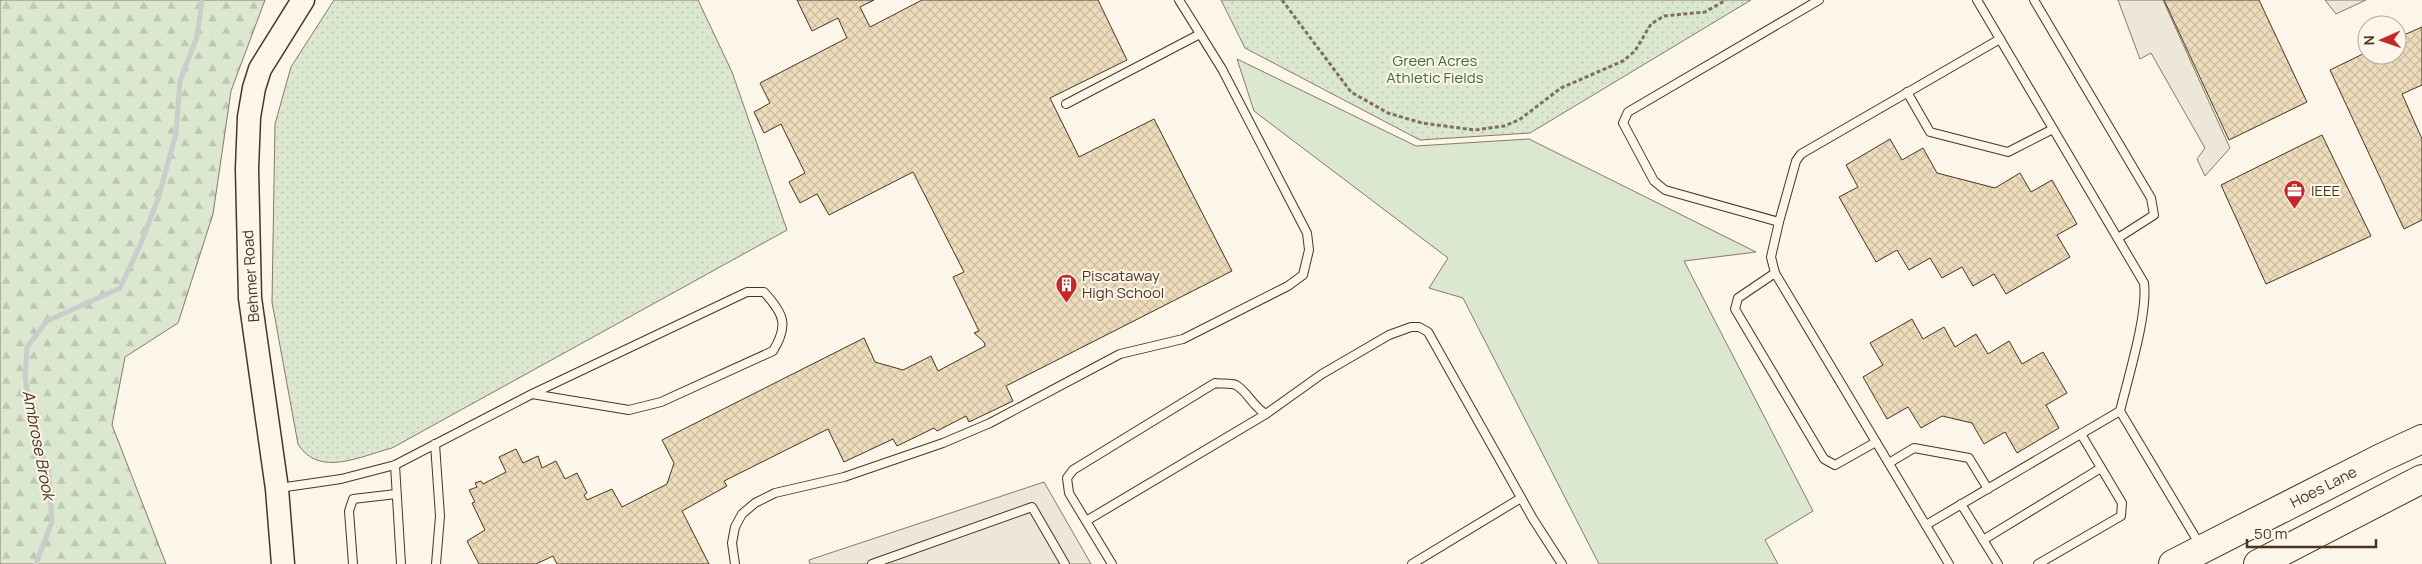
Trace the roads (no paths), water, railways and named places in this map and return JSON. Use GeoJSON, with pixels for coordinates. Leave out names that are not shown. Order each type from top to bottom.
{"type":"FeatureCollection","features":[{"type":"Feature","properties":{"kind":"highway","name":"Hoes Lane"},"geometry":{"type":"LineString","coordinates":[[2173,564],[2381,458],[2422,440]]}},
{"type":"Feature","properties":{"kind":"highway"},"geometry":{"type":"LineString","coordinates":[[2258,564],[2422,479]]}},
{"type":"Feature","properties":{"kind":"street","name":"Behmer Road"},"geometry":{"type":"LineString","coordinates":[[283,564],[277,488],[250,298],[247,169],[249,117],[254,88],[260,69],[303,0]]}},
{"type":"Feature","properties":{"kind":"lane"},"geometry":{"type":"LineString","coordinates":[[735,564],[732,543],[735,527],[742,514],[755,503],[775,493],[844,477],[943,442],[990,423],[1120,354],[1183,339],[1288,286],[1303,275],[1309,250],[1307,233],[1222,69],[1179,0]]}},
{"type":"Feature","properties":{"kind":"lane"},"geometry":{"type":"LineString","coordinates":[[1779,222],[1665,190],[1654,181],[1623,123],[1628,112],[1819,0]]}},
{"type":"Feature","properties":{"kind":"lane"},"geometry":{"type":"LineString","coordinates":[[1977,0],[2144,283],[2145,295],[2120,411],[2202,549]]}},
{"type":"Feature","properties":{"kind":"lane"},"geometry":{"type":"LineString","coordinates":[[2034,0],[2151,198],[2154,214],[2118,238]]}},
{"type":"Feature","properties":{"kind":"lane"},"geometry":{"type":"LineString","coordinates":[[1066,104],[1200,34]]}},
{"type":"Feature","properties":{"kind":"lane"},"geometry":{"type":"LineString","coordinates":[[1949,564],[1775,273],[1771,257],[1796,161],[1801,154],[2000,39]]}},
{"type":"Feature","properties":{"kind":"lane"},"geometry":{"type":"LineString","coordinates":[[1907,92],[1930,132],[2008,152],[2053,129]]}},
{"type":"Feature","properties":{"kind":"lane"},"geometry":{"type":"LineString","coordinates":[[1775,273],[1738,298],[1735,309],[1824,459],[1835,465],[1876,442]]}},
{"type":"Feature","properties":{"kind":"lane"},"geometry":{"type":"LineString","coordinates":[[277,488],[341,479],[395,464],[532,394],[747,292],[764,292],[776,305],[784,322],[782,337],[773,351],[661,402],[629,410],[532,394]]}},
{"type":"Feature","properties":{"kind":"lane"},"geometry":{"type":"LineString","coordinates":[[1086,521],[1266,414],[1322,374],[1389,335],[1411,327],[1420,327],[1428,332],[1522,498],[1562,564]]}},
{"type":"Feature","properties":{"kind":"lane"},"geometry":{"type":"LineString","coordinates":[[1112,564],[1069,493],[1067,478],[1073,470],[1215,383],[1234,384],[1247,395],[1257,409],[1266,414]]}},
{"type":"Feature","properties":{"kind":"lane"},"geometry":{"type":"LineString","coordinates":[[1926,525],[2120,411]]}},
{"type":"Feature","properties":{"kind":"lane"},"geometry":{"type":"LineString","coordinates":[[2038,564],[2121,516],[2122,503],[2081,434]]}},
{"type":"Feature","properties":{"kind":"lane"},"geometry":{"type":"LineString","coordinates":[[435,444],[440,516],[436,564]]}},
{"type":"Feature","properties":{"kind":"lane"},"geometry":{"type":"LineString","coordinates":[[1889,463],[1914,448],[1969,458],[1988,489]]}},
{"type":"Feature","properties":{"kind":"lane"},"geometry":{"type":"LineString","coordinates":[[395,464],[401,564]]}},
{"type":"Feature","properties":{"kind":"lane"},"geometry":{"type":"LineString","coordinates":[[1983,540],[2101,468]]}},
{"type":"Feature","properties":{"kind":"lane"},"geometry":{"type":"LineString","coordinates":[[353,564],[349,511],[353,499],[396,494]]}},
{"type":"Feature","properties":{"kind":"lane"},"geometry":{"type":"LineString","coordinates":[[1412,564],[1522,498]]}},
{"type":"Feature","properties":{"kind":"lane"},"geometry":{"type":"LineString","coordinates":[[1962,504],[1998,564]]}},
{"type":"Feature","properties":{"kind":"lane"},"geometry":{"type":"LineString","coordinates":[[872,564],[1032,507],[1065,564]]}},
{"type":"Feature","properties":{"kind":"waterway","name":"Ambrose Brook"},"geometry":{"type":"LineString","coordinates":[[36,564],[52,522],[49,476],[33,421],[25,378],[27,347],[47,321],[120,288],[141,243],[158,199],[176,133],[180,81],[197,37],[202,0]]}},
{"type":"Feature","properties":{"kind":"place","name":"IEEE"},"geometry":{"type":"Point","coordinates":[2295,210]}},
{"type":"Feature","properties":{"kind":"place","name":"Piscataway High School"},"geometry":{"type":"Point","coordinates":[1066,304]}},
{"type":"Feature","properties":{"kind":"park label","name":"Green Acres Athletic Fields"},"geometry":{"type":"Point","coordinates":[1435,70]}}]}
